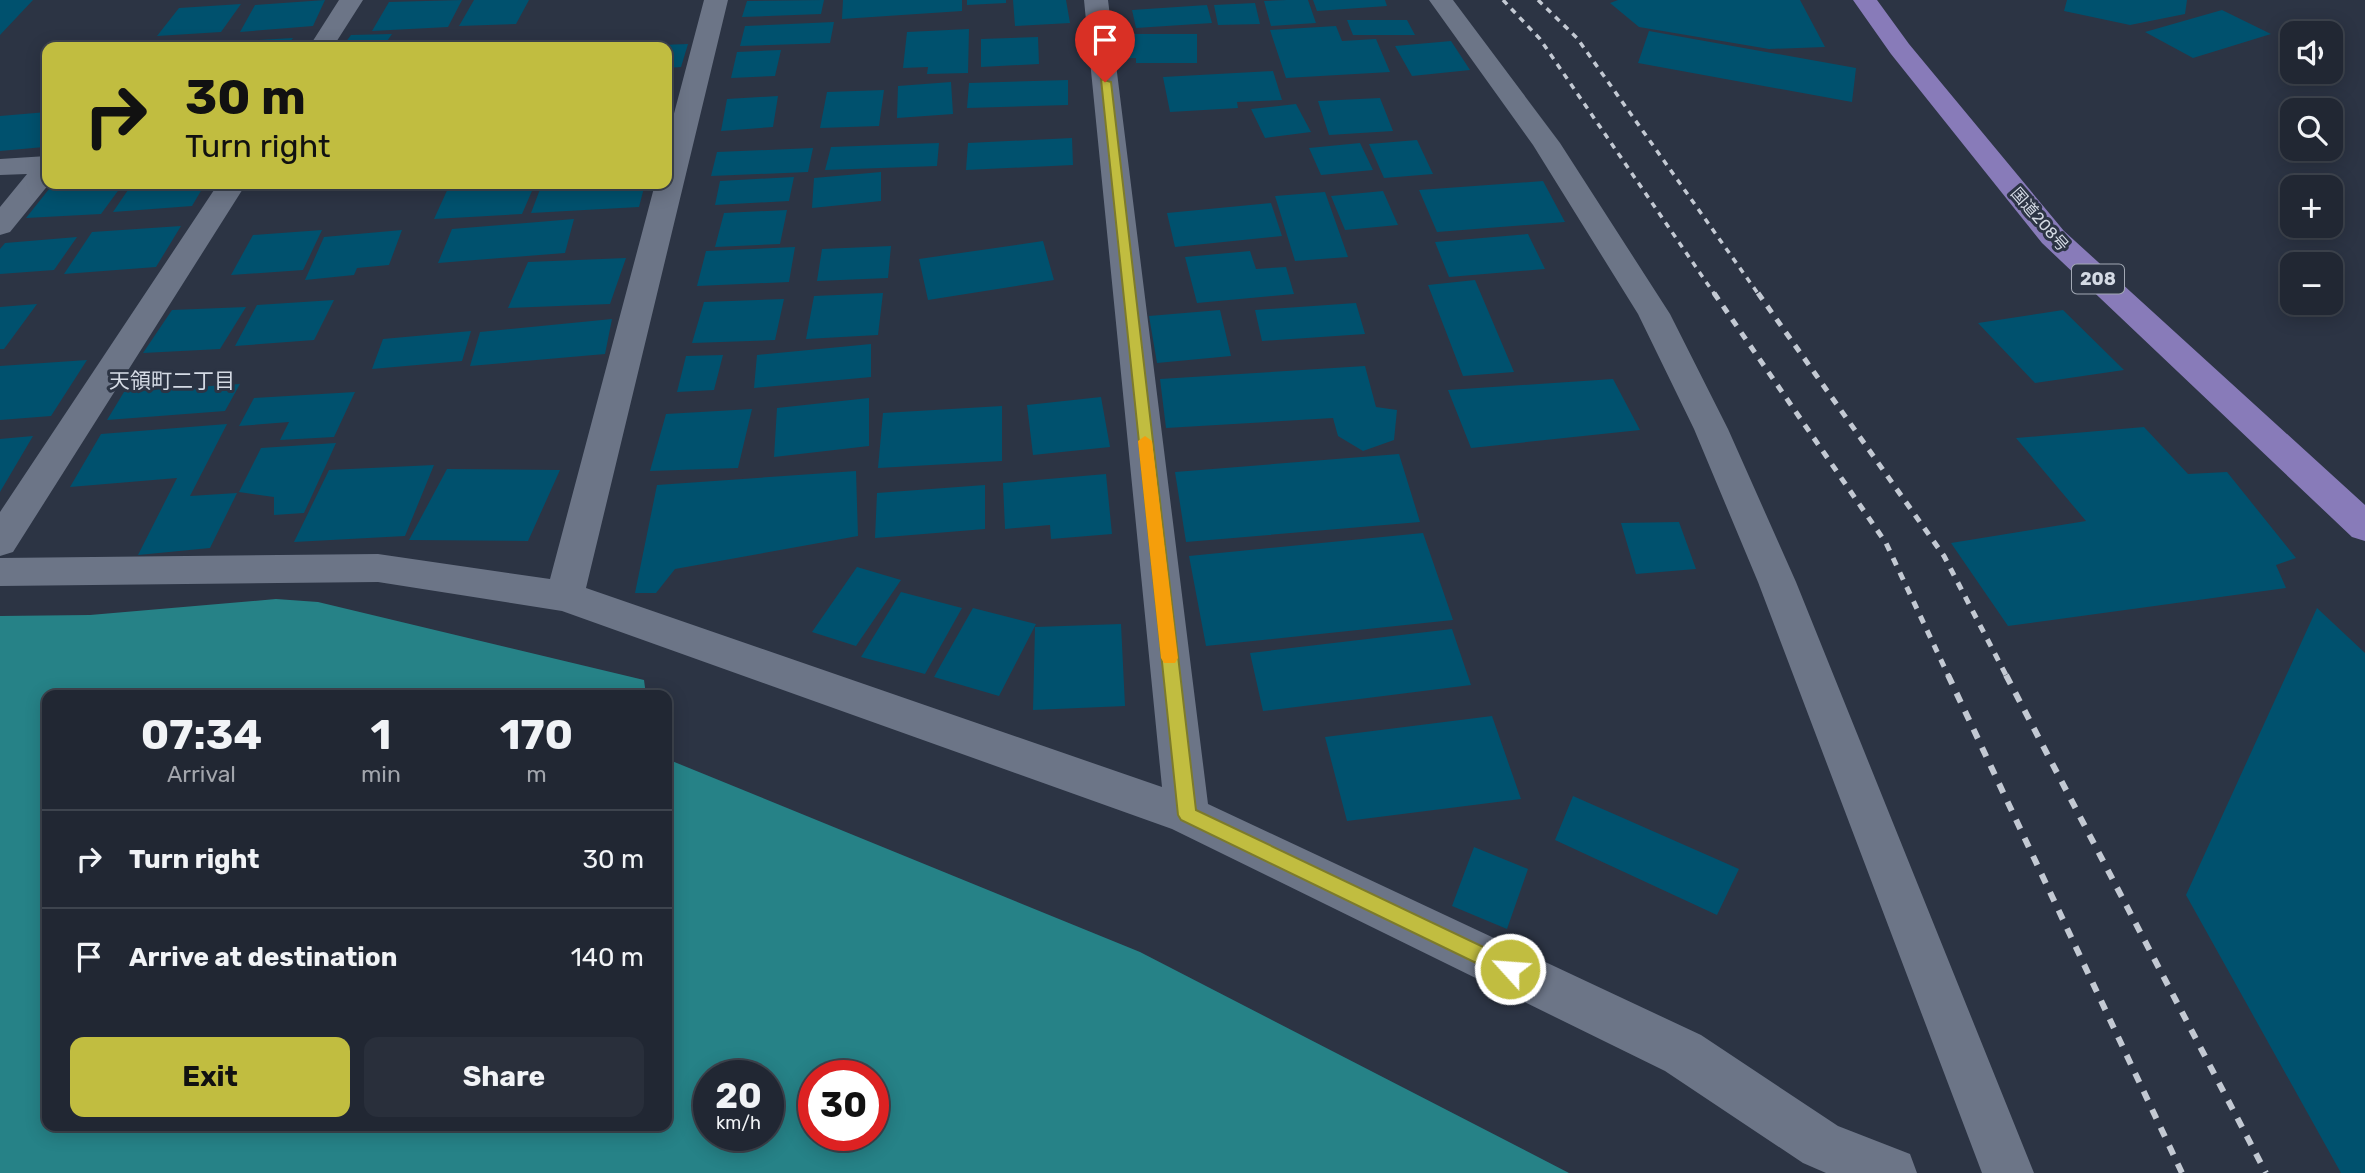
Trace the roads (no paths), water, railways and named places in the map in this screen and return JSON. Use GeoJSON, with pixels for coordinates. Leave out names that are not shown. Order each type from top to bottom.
{"type":"FeatureCollection","features":[{"type":"Feature","properties":{"kind":"highway","name":"国道208号"},"geometry":{"type":"LineString","coordinates":[[1865,0],[1900,49],[2053,237],[2365,527]]}},
{"type":"Feature","properties":{"kind":"street"},"geometry":{"type":"LineString","coordinates":[[324,42],[351,0]]}},
{"type":"Feature","properties":{"kind":"street"},"geometry":{"type":"LineString","coordinates":[[672,174],[716,0]]}},
{"type":"Feature","properties":{"kind":"street"},"geometry":{"type":"LineString","coordinates":[[1096,0],[1187,815]]}},
{"type":"Feature","properties":{"kind":"street"},"geometry":{"type":"LineString","coordinates":[[1441,0],[1546,143],[1654,314],[1710,429],[1777,582],[2008,1173]]}},
{"type":"Feature","properties":{"kind":"street"},"geometry":{"type":"LineString","coordinates":[[0,167],[42,166]]}},
{"type":"Feature","properties":{"kind":"street"},"geometry":{"type":"LineString","coordinates":[[0,226],[42,172]]}},
{"type":"Feature","properties":{"kind":"street"},"geometry":{"type":"LineString","coordinates":[[0,542],[229,189]]}},
{"type":"Feature","properties":{"kind":"street"},"geometry":{"type":"LineString","coordinates":[[565,596],[668,189]]}},
{"type":"Feature","properties":{"kind":"street"},"geometry":{"type":"LineString","coordinates":[[0,572],[378,568],[565,596],[1187,815],[1684,1053],[1821,1144],[1891,1173]]}},
{"type":"Feature","properties":{"kind":"railway"},"geometry":{"type":"LineString","coordinates":[[1503,0],[1540,39],[1715,295]]}},
{"type":"Feature","properties":{"kind":"railway"},"geometry":{"type":"LineString","coordinates":[[1538,0],[1577,38],[1759,295]]}},
{"type":"Feature","properties":{"kind":"railway"},"geometry":{"type":"LineString","coordinates":[[1714,293],[1886,543],[1949,677]]}},
{"type":"Feature","properties":{"kind":"railway"},"geometry":{"type":"LineString","coordinates":[[1758,293],[1944,556],[2007,677]]}},
{"type":"Feature","properties":{"kind":"railway"},"geometry":{"type":"LineString","coordinates":[[1948,675],[2182,1173]]}},
{"type":"Feature","properties":{"kind":"railway"},"geometry":{"type":"LineString","coordinates":[[2006,675],[2266,1173]]}},
{"type":"Feature","properties":{"kind":"district","name":"天領町二丁目"},"geometry":{"type":"Point","coordinates":[172,381]}}]}
